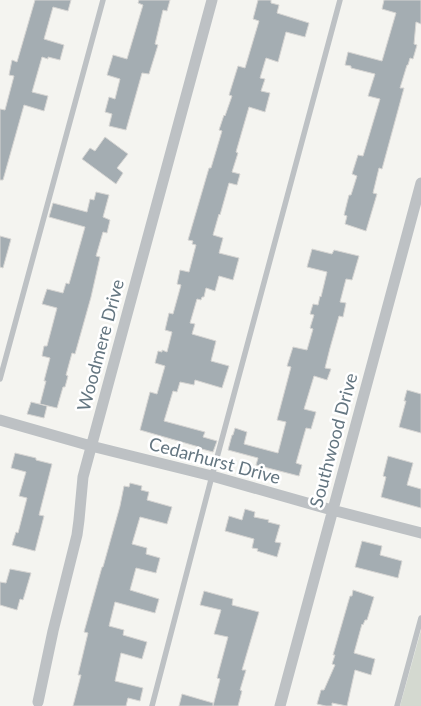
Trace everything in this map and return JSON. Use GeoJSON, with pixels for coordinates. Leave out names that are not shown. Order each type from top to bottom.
{"type":"FeatureCollection","features":[{"type":"Feature","properties":{"kind":"street","name":"Woodmere Drive"},"geometry":{"type":"LineString","coordinates":[[38,702],[53,631],[77,535],[83,477],[212,0]]}},
{"type":"Feature","properties":{"kind":"street","name":"Southwood Drive"},"geometry":{"type":"LineString","coordinates":[[280,706],[421,183]]}},
{"type":"Feature","properties":{"kind":"street","name":"Cedarhurst Drive"},"geometry":{"type":"LineString","coordinates":[[0,420],[91,446],[212,476],[421,533]]}},
{"type":"Feature","properties":{"kind":"lane"},"geometry":{"type":"LineString","coordinates":[[0,379],[103,0]]}},
{"type":"Feature","properties":{"kind":"lane"},"geometry":{"type":"LineString","coordinates":[[152,706],[340,0]]}},
{"type":"Feature","properties":{"kind":"lane"},"geometry":{"type":"LineString","coordinates":[[397,706],[421,618]]}},
{"type":"Feature","properties":{"kind":"shaded area"},"geometry":{"type":"Polygon","coordinates":[[[421,630],[421,706],[400,706],[421,630]]]}},
{"type":"Feature","properties":{"kind":"building"},"geometry":{"type":"Polygon","coordinates":[[[35,0],[71,0],[68,11],[53,7],[44,39],[64,45],[60,60],[42,57],[32,92],[48,96],[44,111],[24,105],[3,180],[0,180],[0,109],[5,110],[14,76],[9,75],[12,60],[17,62],[35,0]]]}},
{"type":"Feature","properties":{"kind":"building"},"geometry":{"type":"Polygon","coordinates":[[[139,0],[170,0],[167,11],[163,10],[155,44],[158,45],[149,74],[142,73],[126,130],[109,126],[112,114],[105,112],[109,97],[115,99],[120,79],[107,75],[113,55],[127,59],[143,5],[138,3],[139,0]]]}},
{"type":"Feature","properties":{"kind":"building"},"geometry":{"type":"Polygon","coordinates":[[[258,0],[271,0],[271,3],[279,5],[277,13],[309,23],[305,37],[286,32],[278,62],[266,58],[260,78],[265,79],[261,91],[270,93],[265,112],[249,107],[232,172],[240,174],[237,185],[229,183],[213,235],[223,238],[219,253],[239,258],[233,280],[219,276],[215,291],[206,288],[204,297],[201,300],[197,299],[190,323],[195,324],[192,334],[216,341],[211,361],[229,366],[222,388],[195,380],[194,385],[180,382],[177,392],[173,391],[164,421],[205,432],[203,437],[217,441],[213,452],[140,430],[150,392],[157,394],[165,366],[155,363],[158,351],[167,352],[172,332],[165,330],[169,313],[173,314],[181,285],[177,284],[180,270],[189,272],[196,245],[192,244],[193,241],[188,240],[222,131],[219,130],[232,96],[229,95],[238,66],[245,68],[259,21],[253,19],[258,0]]]}},
{"type":"Feature","properties":{"kind":"building"},"geometry":{"type":"Polygon","coordinates":[[[384,0],[421,0],[421,24],[416,22],[414,44],[417,45],[413,59],[410,58],[407,65],[400,88],[404,88],[382,169],[379,168],[373,193],[377,194],[366,231],[345,224],[347,216],[344,215],[349,195],[351,195],[357,176],[352,174],[358,155],[363,156],[380,99],[368,96],[375,74],[345,65],[348,52],[382,61],[396,13],[382,9],[384,0]]]}},
{"type":"Feature","properties":{"kind":"building"},"geometry":{"type":"Polygon","coordinates":[[[105,137],[128,154],[117,168],[123,173],[116,184],[82,159],[90,148],[95,151],[105,137]]]}},
{"type":"Feature","properties":{"kind":"building"},"geometry":{"type":"Polygon","coordinates":[[[96,192],[109,195],[103,217],[110,220],[107,233],[103,232],[96,256],[100,257],[91,297],[75,354],[72,353],[65,387],[63,387],[57,408],[40,404],[50,358],[42,356],[44,346],[47,346],[57,308],[42,304],[47,289],[63,293],[66,283],[69,284],[85,227],[49,217],[53,203],[87,212],[90,199],[94,200],[96,192]]]}},
{"type":"Feature","properties":{"kind":"building"},"geometry":{"type":"Polygon","coordinates":[[[0,236],[11,239],[3,268],[0,267],[0,236]]]}},
{"type":"Feature","properties":{"kind":"building"},"geometry":{"type":"Polygon","coordinates":[[[312,249],[332,254],[334,250],[359,256],[352,280],[346,279],[340,302],[346,303],[343,317],[339,316],[325,368],[331,369],[327,380],[314,376],[304,409],[316,412],[311,429],[306,428],[296,463],[302,465],[299,476],[256,465],[258,458],[228,450],[235,428],[247,432],[244,444],[278,453],[286,422],[277,420],[291,367],[287,366],[293,347],[307,350],[313,329],[310,328],[314,315],[310,314],[313,304],[318,305],[327,272],[307,267],[312,249]]]}},
{"type":"Feature","properties":{"kind":"building"},"geometry":{"type":"Polygon","coordinates":[[[407,390],[421,394],[421,433],[399,427],[407,390]]]}},
{"type":"Feature","properties":{"kind":"building"},"geometry":{"type":"Polygon","coordinates":[[[31,402],[47,406],[44,418],[27,414],[31,402]]]}},
{"type":"Feature","properties":{"kind":"building"},"geometry":{"type":"Polygon","coordinates":[[[15,453],[52,464],[39,515],[44,516],[35,551],[12,545],[16,532],[18,533],[27,498],[19,496],[26,472],[11,468],[15,453]]]}},
{"type":"Feature","properties":{"kind":"building"},"geometry":{"type":"Polygon","coordinates":[[[388,456],[413,463],[407,485],[421,489],[421,508],[381,497],[386,477],[383,476],[388,456]]]}},
{"type":"Feature","properties":{"kind":"building"},"geometry":{"type":"Polygon","coordinates":[[[130,483],[142,486],[141,490],[149,492],[147,500],[172,507],[167,524],[140,517],[132,544],[147,548],[146,554],[160,558],[156,573],[136,568],[130,590],[159,599],[155,613],[115,602],[109,626],[124,630],[123,635],[147,642],[142,659],[121,653],[115,681],[143,688],[140,701],[128,698],[126,706],[73,706],[81,675],[78,675],[88,633],[84,632],[124,486],[129,487],[130,483]]]}},
{"type":"Feature","properties":{"kind":"building"},"geometry":{"type":"Polygon","coordinates":[[[245,509],[255,512],[254,517],[269,520],[268,522],[280,525],[275,542],[281,543],[277,557],[252,548],[254,539],[225,531],[229,516],[242,520],[245,509]]]}},
{"type":"Feature","properties":{"kind":"building"},"geometry":{"type":"Polygon","coordinates":[[[362,541],[382,546],[380,555],[402,561],[398,578],[355,567],[362,541]]]}},
{"type":"Feature","properties":{"kind":"building"},"geometry":{"type":"Polygon","coordinates":[[[10,569],[31,573],[23,600],[20,599],[17,610],[0,605],[0,582],[6,583],[10,569]]]}},
{"type":"Feature","properties":{"kind":"building"},"geometry":{"type":"Polygon","coordinates":[[[353,590],[374,597],[367,620],[362,624],[354,653],[375,659],[371,675],[355,670],[347,706],[332,703],[332,706],[317,704],[321,690],[324,690],[335,665],[332,664],[335,655],[333,655],[353,590]]]}},
{"type":"Feature","properties":{"kind":"building"},"geometry":{"type":"Polygon","coordinates":[[[204,591],[233,599],[232,605],[259,612],[242,670],[246,670],[240,690],[242,691],[238,706],[213,706],[220,679],[217,678],[228,637],[214,634],[221,610],[200,605],[204,591]]]}},
{"type":"Feature","properties":{"kind":"building"},"geometry":{"type":"Polygon","coordinates":[[[182,694],[213,703],[213,706],[179,706],[182,694]]]}}]}
